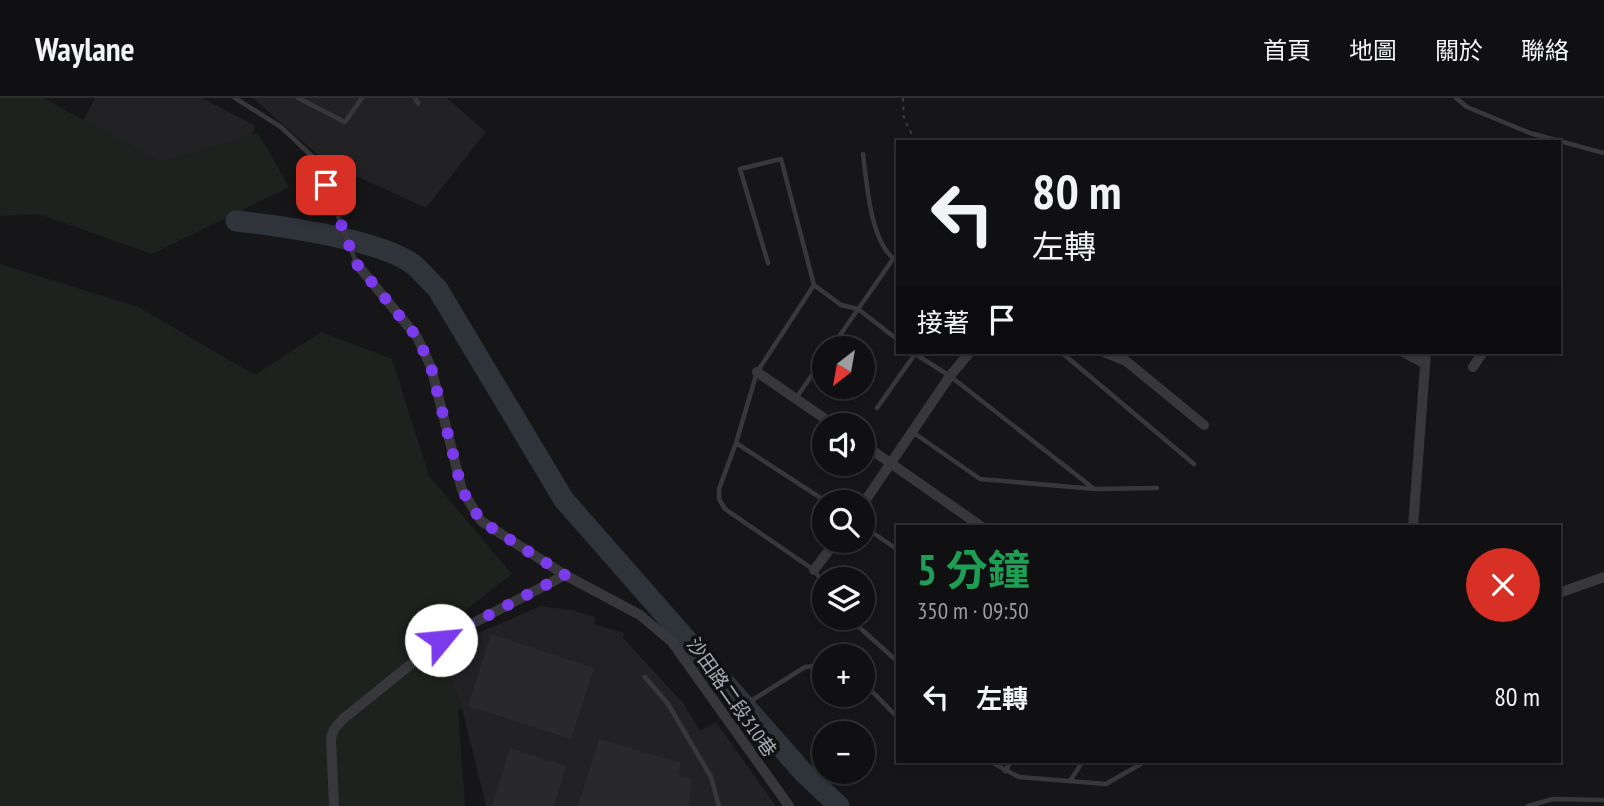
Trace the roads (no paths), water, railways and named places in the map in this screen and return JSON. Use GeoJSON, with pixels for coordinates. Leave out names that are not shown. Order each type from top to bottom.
{"type":"FeatureCollection","features":[{"type":"Feature","properties":{"kind":"street","name":"沙田路二段310巷"},"geometry":{"type":"LineString","coordinates":[[356,263],[417,337],[431,367],[462,490],[481,521],[565,575],[640,615],[672,642],[712,694],[725,718],[789,806]]}},
{"type":"Feature","properties":{"kind":"street"},"geometry":{"type":"LineString","coordinates":[[872,490],[950,376],[968,354]]}},
{"type":"Feature","properties":{"kind":"street"},"geometry":{"type":"LineString","coordinates":[[1109,354],[1126,361],[1204,425]]}},
{"type":"Feature","properties":{"kind":"street"},"geometry":{"type":"LineString","coordinates":[[1473,367],[1482,354]]}},
{"type":"Feature","properties":{"kind":"street"},"geometry":{"type":"LineString","coordinates":[[1413,525],[1425,357]]}},
{"type":"Feature","properties":{"kind":"street"},"geometry":{"type":"LineString","coordinates":[[757,372],[816,413]]}},
{"type":"Feature","properties":{"kind":"street"},"geometry":{"type":"LineString","coordinates":[[875,452],[979,525]]}},
{"type":"Feature","properties":{"kind":"street"},"geometry":{"type":"LineString","coordinates":[[816,567],[827,553]]}},
{"type":"Feature","properties":{"kind":"street"},"geometry":{"type":"LineString","coordinates":[[334,806],[331,738],[334,729],[343,719],[441,640],[565,575]]}},
{"type":"Feature","properties":{"kind":"street"},"geometry":{"type":"LineString","coordinates":[[1561,592],[1604,577]]}},
{"type":"Feature","properties":{"kind":"lane"},"geometry":{"type":"LineString","coordinates":[[235,98],[281,128],[316,160],[356,263]]}},
{"type":"Feature","properties":{"kind":"lane"},"geometry":{"type":"LineString","coordinates":[[298,98],[345,122],[362,98]]}},
{"type":"Feature","properties":{"kind":"lane"},"geometry":{"type":"LineString","coordinates":[[1456,98],[1467,107],[1530,133],[1556,140]]}},
{"type":"Feature","properties":{"kind":"lane"},"geometry":{"type":"LineString","coordinates":[[1561,141],[1604,153]]}},
{"type":"Feature","properties":{"kind":"lane"},"geometry":{"type":"LineString","coordinates":[[839,336],[895,261],[881,245],[868,195],[863,154]]}},
{"type":"Feature","properties":{"kind":"lane"},"geometry":{"type":"LineString","coordinates":[[768,263],[740,169],[781,159],[814,285],[841,305],[858,309],[896,338]]}},
{"type":"Feature","properties":{"kind":"lane"},"geometry":{"type":"LineString","coordinates":[[812,569],[725,509],[719,499],[719,489],[757,372],[814,285]]}},
{"type":"Feature","properties":{"kind":"lane"},"geometry":{"type":"LineString","coordinates":[[877,408],[913,354]]}},
{"type":"Feature","properties":{"kind":"lane"},"geometry":{"type":"LineString","coordinates":[[916,354],[950,376],[1094,489]]}},
{"type":"Feature","properties":{"kind":"lane"},"geometry":{"type":"LineString","coordinates":[[1063,354],[1194,464]]}},
{"type":"Feature","properties":{"kind":"lane"},"geometry":{"type":"LineString","coordinates":[[796,399],[812,376]]}},
{"type":"Feature","properties":{"kind":"lane"},"geometry":{"type":"LineString","coordinates":[[913,432],[980,479],[1094,489],[1157,488]]}},
{"type":"Feature","properties":{"kind":"lane"},"geometry":{"type":"LineString","coordinates":[[736,443],[812,492]]}},
{"type":"Feature","properties":{"kind":"lane"},"geometry":{"type":"LineString","coordinates":[[875,534],[896,549]]}},
{"type":"Feature","properties":{"kind":"lane"},"geometry":{"type":"LineString","coordinates":[[862,630],[896,660]]}},
{"type":"Feature","properties":{"kind":"lane"},"geometry":{"type":"LineString","coordinates":[[725,718],[805,667],[812,666]]}},
{"type":"Feature","properties":{"kind":"lane"},"geometry":{"type":"LineString","coordinates":[[645,677],[668,704],[711,777],[719,806]]}},
{"type":"Feature","properties":{"kind":"lane"},"geometry":{"type":"LineString","coordinates":[[875,694],[896,716]]}},
{"type":"Feature","properties":{"kind":"lane"},"geometry":{"type":"LineString","coordinates":[[992,763],[1019,777],[1106,784],[1143,763]]}},
{"type":"Feature","properties":{"kind":"lane"},"geometry":{"type":"LineString","coordinates":[[1005,771],[1010,763]]}},
{"type":"Feature","properties":{"kind":"lane"},"geometry":{"type":"LineString","coordinates":[[1070,782],[1082,763]]}},
{"type":"Feature","properties":{"kind":"lane"},"geometry":{"type":"LineString","coordinates":[[1528,806],[1553,799],[1604,800]]}},
{"type":"Feature","properties":{"kind":"waterway"},"geometry":{"type":"LineString","coordinates":[[236,221],[302,230],[354,241],[378,248],[414,265],[437,288],[564,500],[803,772],[839,806]]}}]}
